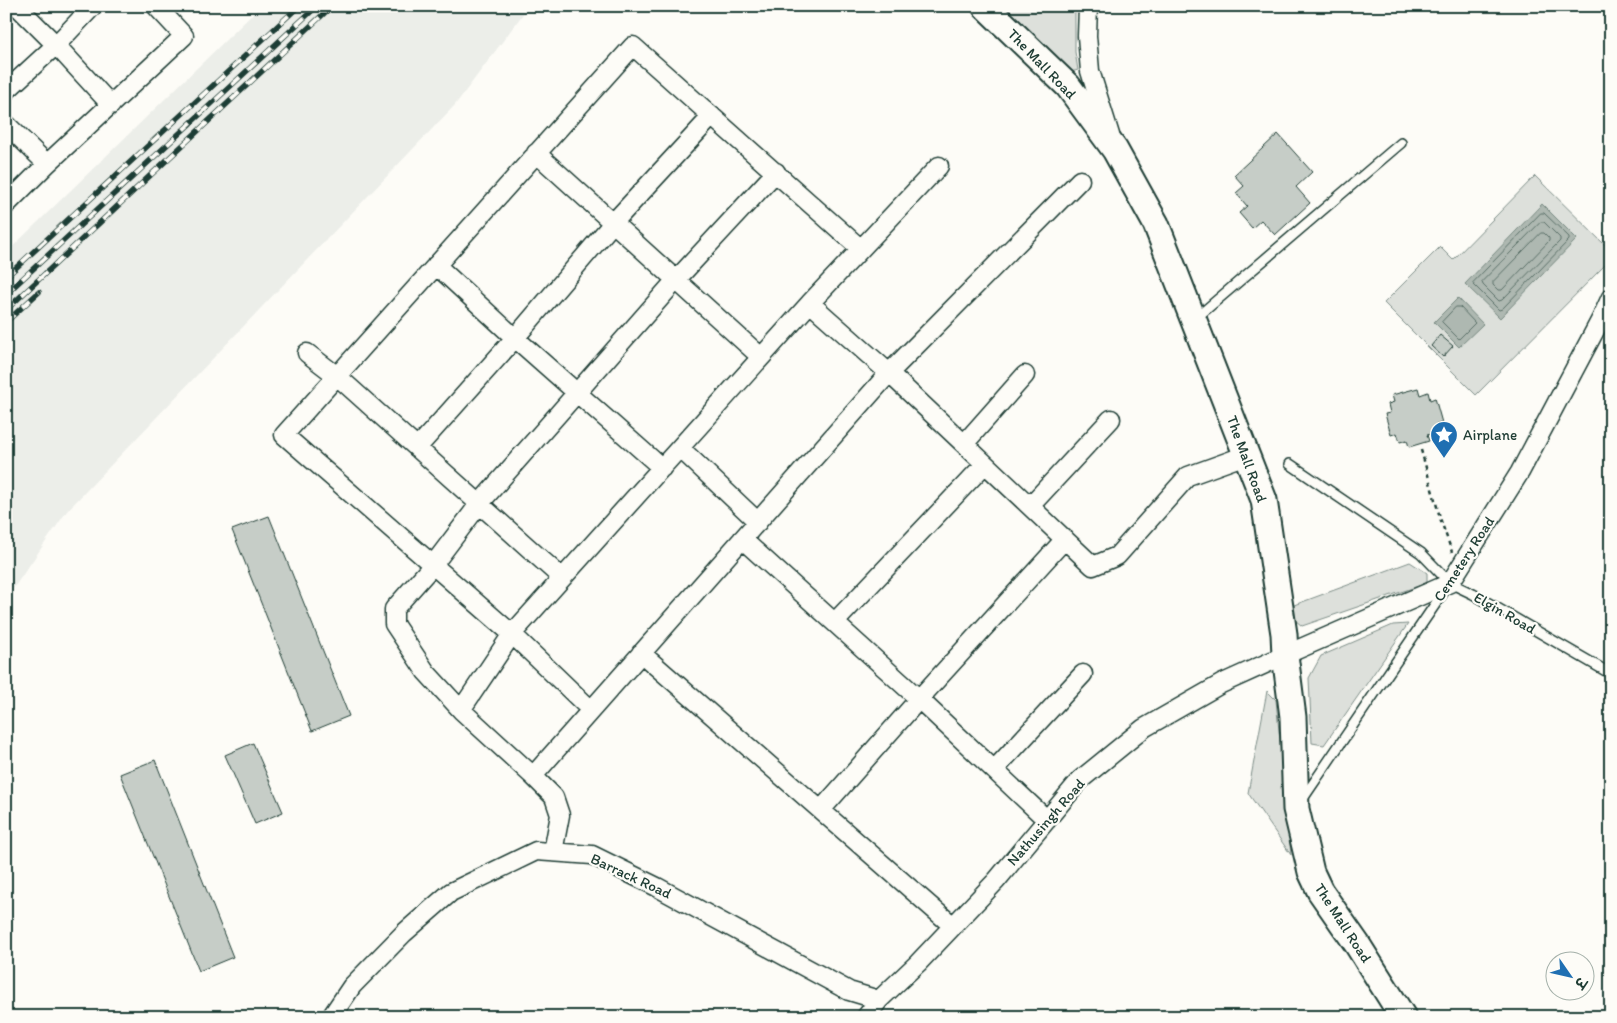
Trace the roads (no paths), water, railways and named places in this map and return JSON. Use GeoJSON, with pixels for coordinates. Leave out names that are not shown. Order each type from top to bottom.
{"type":"FeatureCollection","features":[{"type":"Feature","properties":{"kind":"street"},"geometry":{"type":"LineString","coordinates":[[17,6],[111,105]]}},
{"type":"Feature","properties":{"kind":"street"},"geometry":{"type":"LineString","coordinates":[[6,92],[56,45],[93,6]]}},
{"type":"Feature","properties":{"kind":"street"},"geometry":{"type":"LineString","coordinates":[[6,205],[47,164],[184,36],[156,6]]}},
{"type":"Feature","properties":{"kind":"street","name":"The Mall Road"},"geometry":{"type":"LineString","coordinates":[[985,6],[1068,86],[1115,150],[1156,224],[1264,500],[1284,634],[1293,717],[1296,809],[1310,872],[1320,890],[1358,944],[1403,1017]]}},
{"type":"Feature","properties":{"kind":"street"},"geometry":{"type":"LineString","coordinates":[[1088,6],[1087,36],[1090,71],[1115,150]]}},
{"type":"Feature","properties":{"kind":"street"},"geometry":{"type":"LineString","coordinates":[[591,710],[512,634],[284,435],[632,46],[861,248]]}},
{"type":"Feature","properties":{"kind":"street"},"geometry":{"type":"LineString","coordinates":[[417,448],[515,338],[613,223],[712,116]]}},
{"type":"Feature","properties":{"kind":"street"},"geometry":{"type":"LineString","coordinates":[[6,124],[47,164]]}},
{"type":"Feature","properties":{"kind":"street"},"geometry":{"type":"LineString","coordinates":[[536,153],[761,357]]}},
{"type":"Feature","properties":{"kind":"street"},"geometry":{"type":"LineString","coordinates":[[461,710],[512,634],[810,302],[939,166]]}},
{"type":"Feature","properties":{"kind":"street"},"geometry":{"type":"LineString","coordinates":[[553,852],[560,815],[554,797],[461,710],[426,672],[394,624],[394,609],[433,566],[480,503],[676,280],[776,172]]}},
{"type":"Feature","properties":{"kind":"street"},"geometry":{"type":"LineString","coordinates":[[533,776],[889,373],[1080,180]]}},
{"type":"Feature","properties":{"kind":"street"},"geometry":{"type":"LineString","coordinates":[[436,265],[577,394],[662,468]]}},
{"type":"Feature","properties":{"kind":"street","name":"Cemetery Road"},"geometry":{"type":"LineString","coordinates":[[1454,577],[1520,472],[1611,297]]}},
{"type":"Feature","properties":{"kind":"street"},"geometry":{"type":"LineString","coordinates":[[810,302],[889,373],[1093,566],[1117,556],[1188,476],[1246,455]]}},
{"type":"Feature","properties":{"kind":"street"},"geometry":{"type":"LineString","coordinates":[[308,353],[337,376],[562,578]]}},
{"type":"Feature","properties":{"kind":"street"},"geometry":{"type":"LineString","coordinates":[[964,444],[1025,375]]}},
{"type":"Feature","properties":{"kind":"street"},"geometry":{"type":"LineString","coordinates":[[1030,506],[1111,420]]}},
{"type":"Feature","properties":{"kind":"street"},"geometry":{"type":"LineString","coordinates":[[680,448],[758,522]]}},
{"type":"Feature","properties":{"kind":"street"},"geometry":{"type":"LineString","coordinates":[[835,622],[985,464]]}},
{"type":"Feature","properties":{"kind":"street"},"geometry":{"type":"LineString","coordinates":[[742,539],[919,699],[1047,820]]}},
{"type":"Feature","properties":{"kind":"street"},"geometry":{"type":"LineString","coordinates":[[821,810],[919,699],[1065,540]]}},
{"type":"Feature","properties":{"kind":"street"},"geometry":{"type":"LineString","coordinates":[[1285,655],[1454,577]]}},
{"type":"Feature","properties":{"kind":"street"},"geometry":{"type":"LineString","coordinates":[[642,653],[953,926]]}},
{"type":"Feature","properties":{"kind":"street","name":"Nathusingh Road"},"geometry":{"type":"LineString","coordinates":[[866,1017],[879,1000],[996,881],[1080,780],[1144,728],[1221,684],[1285,655]]}},
{"type":"Feature","properties":{"kind":"street"},"geometry":{"type":"LineString","coordinates":[[994,770],[1083,674]]}},
{"type":"Feature","properties":{"kind":"street","name":"Barrack Road"},"geometry":{"type":"LineString","coordinates":[[330,1017],[352,986],[404,933],[451,892],[536,851],[592,855],[657,887],[849,992],[879,1000]]}},
{"type":"Feature","properties":{"kind":"lane"},"geometry":{"type":"LineString","coordinates":[[1194,320],[1401,143]]}},
{"type":"Feature","properties":{"kind":"lane"},"geometry":{"type":"LineString","coordinates":[[1290,464],[1454,577]]}},
{"type":"Feature","properties":{"kind":"lane","name":"Elgin Road"},"geometry":{"type":"LineString","coordinates":[[1454,577],[1473,594],[1611,674]]}},
{"type":"Feature","properties":{"kind":"lane","name":"Cemetery Road"},"geometry":{"type":"LineString","coordinates":[[1296,809],[1454,577]]}},
{"type":"Feature","properties":{"kind":"water"},"geometry":{"type":"Polygon","coordinates":[[[1542,204],[1577,239],[1500,318],[1465,284],[1542,204]]]}},
{"type":"Feature","properties":{"kind":"water"},"geometry":{"type":"Polygon","coordinates":[[[1458,298],[1483,324],[1459,347],[1434,322],[1458,298]]]}},
{"type":"Feature","properties":{"kind":"railway"},"geometry":{"type":"LineString","coordinates":[[6,277],[299,6]]}},
{"type":"Feature","properties":{"kind":"railway"},"geometry":{"type":"LineString","coordinates":[[6,294],[317,6]]}},
{"type":"Feature","properties":{"kind":"railway"},"geometry":{"type":"LineString","coordinates":[[6,310],[332,6]]}},
{"type":"Feature","properties":{"kind":"railway"},"geometry":{"type":"LineString","coordinates":[[6,322],[39,292]]}},
{"type":"Feature","properties":{"kind":"place","name":"Airplane"},"geometry":{"type":"Point","coordinates":[1444,459]}}]}
